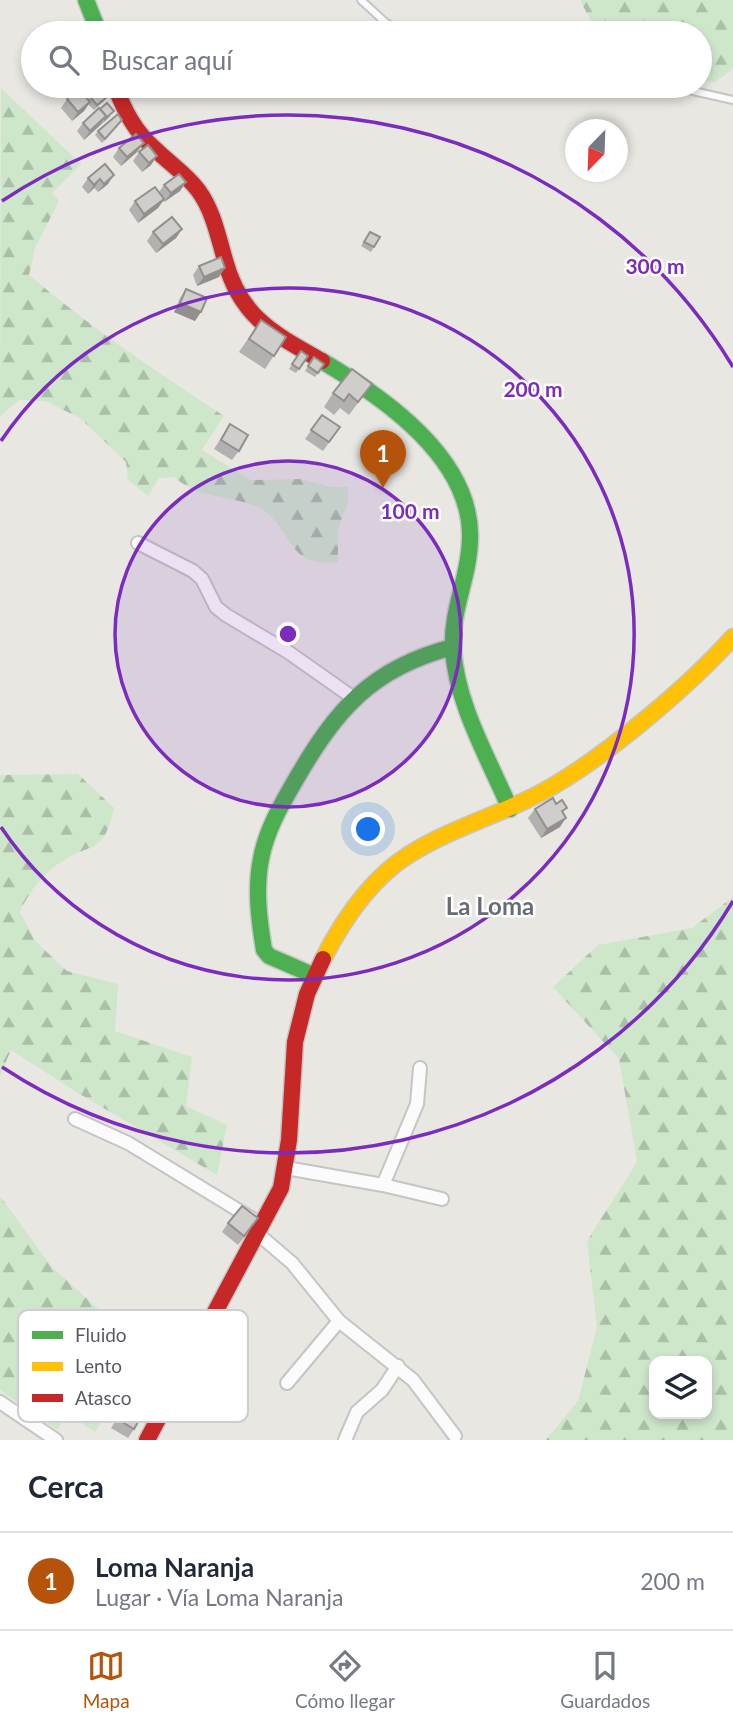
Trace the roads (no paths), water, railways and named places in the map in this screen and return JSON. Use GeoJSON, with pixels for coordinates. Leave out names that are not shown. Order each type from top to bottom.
{"type":"FeatureCollection","features":[{"type":"Feature","properties":{"kind":"street"},"geometry":{"type":"LineString","coordinates":[[86,0],[94,21]]}},
{"type":"Feature","properties":{"kind":"street"},"geometry":{"type":"LineString","coordinates":[[119,98],[145,140],[194,184],[202,196],[228,275],[245,309],[278,334],[366,389],[431,448],[450,470],[468,506],[472,532],[453,648],[461,683],[510,809]]}},
{"type":"Feature","properties":{"kind":"street"},"geometry":{"type":"LineString","coordinates":[[138,544],[193,571],[202,579],[216,607],[226,615],[352,697]]}},
{"type":"Feature","properties":{"kind":"street"},"geometry":{"type":"LineString","coordinates":[[217,1310],[281,1188],[286,1168],[299,1018],[315,976],[354,912],[393,866],[411,854],[510,809],[578,769],[716,656],[733,637]]}},
{"type":"Feature","properties":{"kind":"street"},"geometry":{"type":"LineString","coordinates":[[315,976],[269,956],[264,950],[261,860],[278,814],[325,730],[352,697],[384,673],[402,664],[453,648]]}},
{"type":"Feature","properties":{"kind":"street"},"geometry":{"type":"LineString","coordinates":[[383,1185],[416,1104],[420,1068]]}},
{"type":"Feature","properties":{"kind":"street"},"geometry":{"type":"LineString","coordinates":[[75,1119],[146,1153],[261,1229],[339,1321],[413,1380],[455,1436]]}},
{"type":"Feature","properties":{"kind":"street"},"geometry":{"type":"LineString","coordinates":[[286,1168],[383,1185],[442,1199]]}},
{"type":"Feature","properties":{"kind":"street"},"geometry":{"type":"LineString","coordinates":[[287,1383],[339,1321]]}},
{"type":"Feature","properties":{"kind":"street"},"geometry":{"type":"LineString","coordinates":[[345,1440],[356,1412],[382,1391],[398,1366]]}},
{"type":"Feature","properties":{"kind":"street"},"geometry":{"type":"LineString","coordinates":[[0,1402],[18,1414]]}},
{"type":"Feature","properties":{"kind":"street"},"geometry":{"type":"LineString","coordinates":[[29,1422],[55,1440]]}},
{"type":"Feature","properties":{"kind":"street"},"geometry":{"type":"LineString","coordinates":[[147,1440],[157,1422]]}},
{"type":"Feature","properties":{"kind":"lane"},"geometry":{"type":"LineString","coordinates":[[361,0],[384,21]]}},
{"type":"Feature","properties":{"kind":"lane"},"geometry":{"type":"LineString","coordinates":[[712,95],[733,100]]}},
{"type":"Feature","properties":{"kind":"place","name":"Loma Naranja"},"geometry":{"type":"Point","coordinates":[383,488]}},
{"type":"Feature","properties":{"kind":"district","name":"La Loma"},"geometry":{"type":"Point","coordinates":[490,907]}}]}
